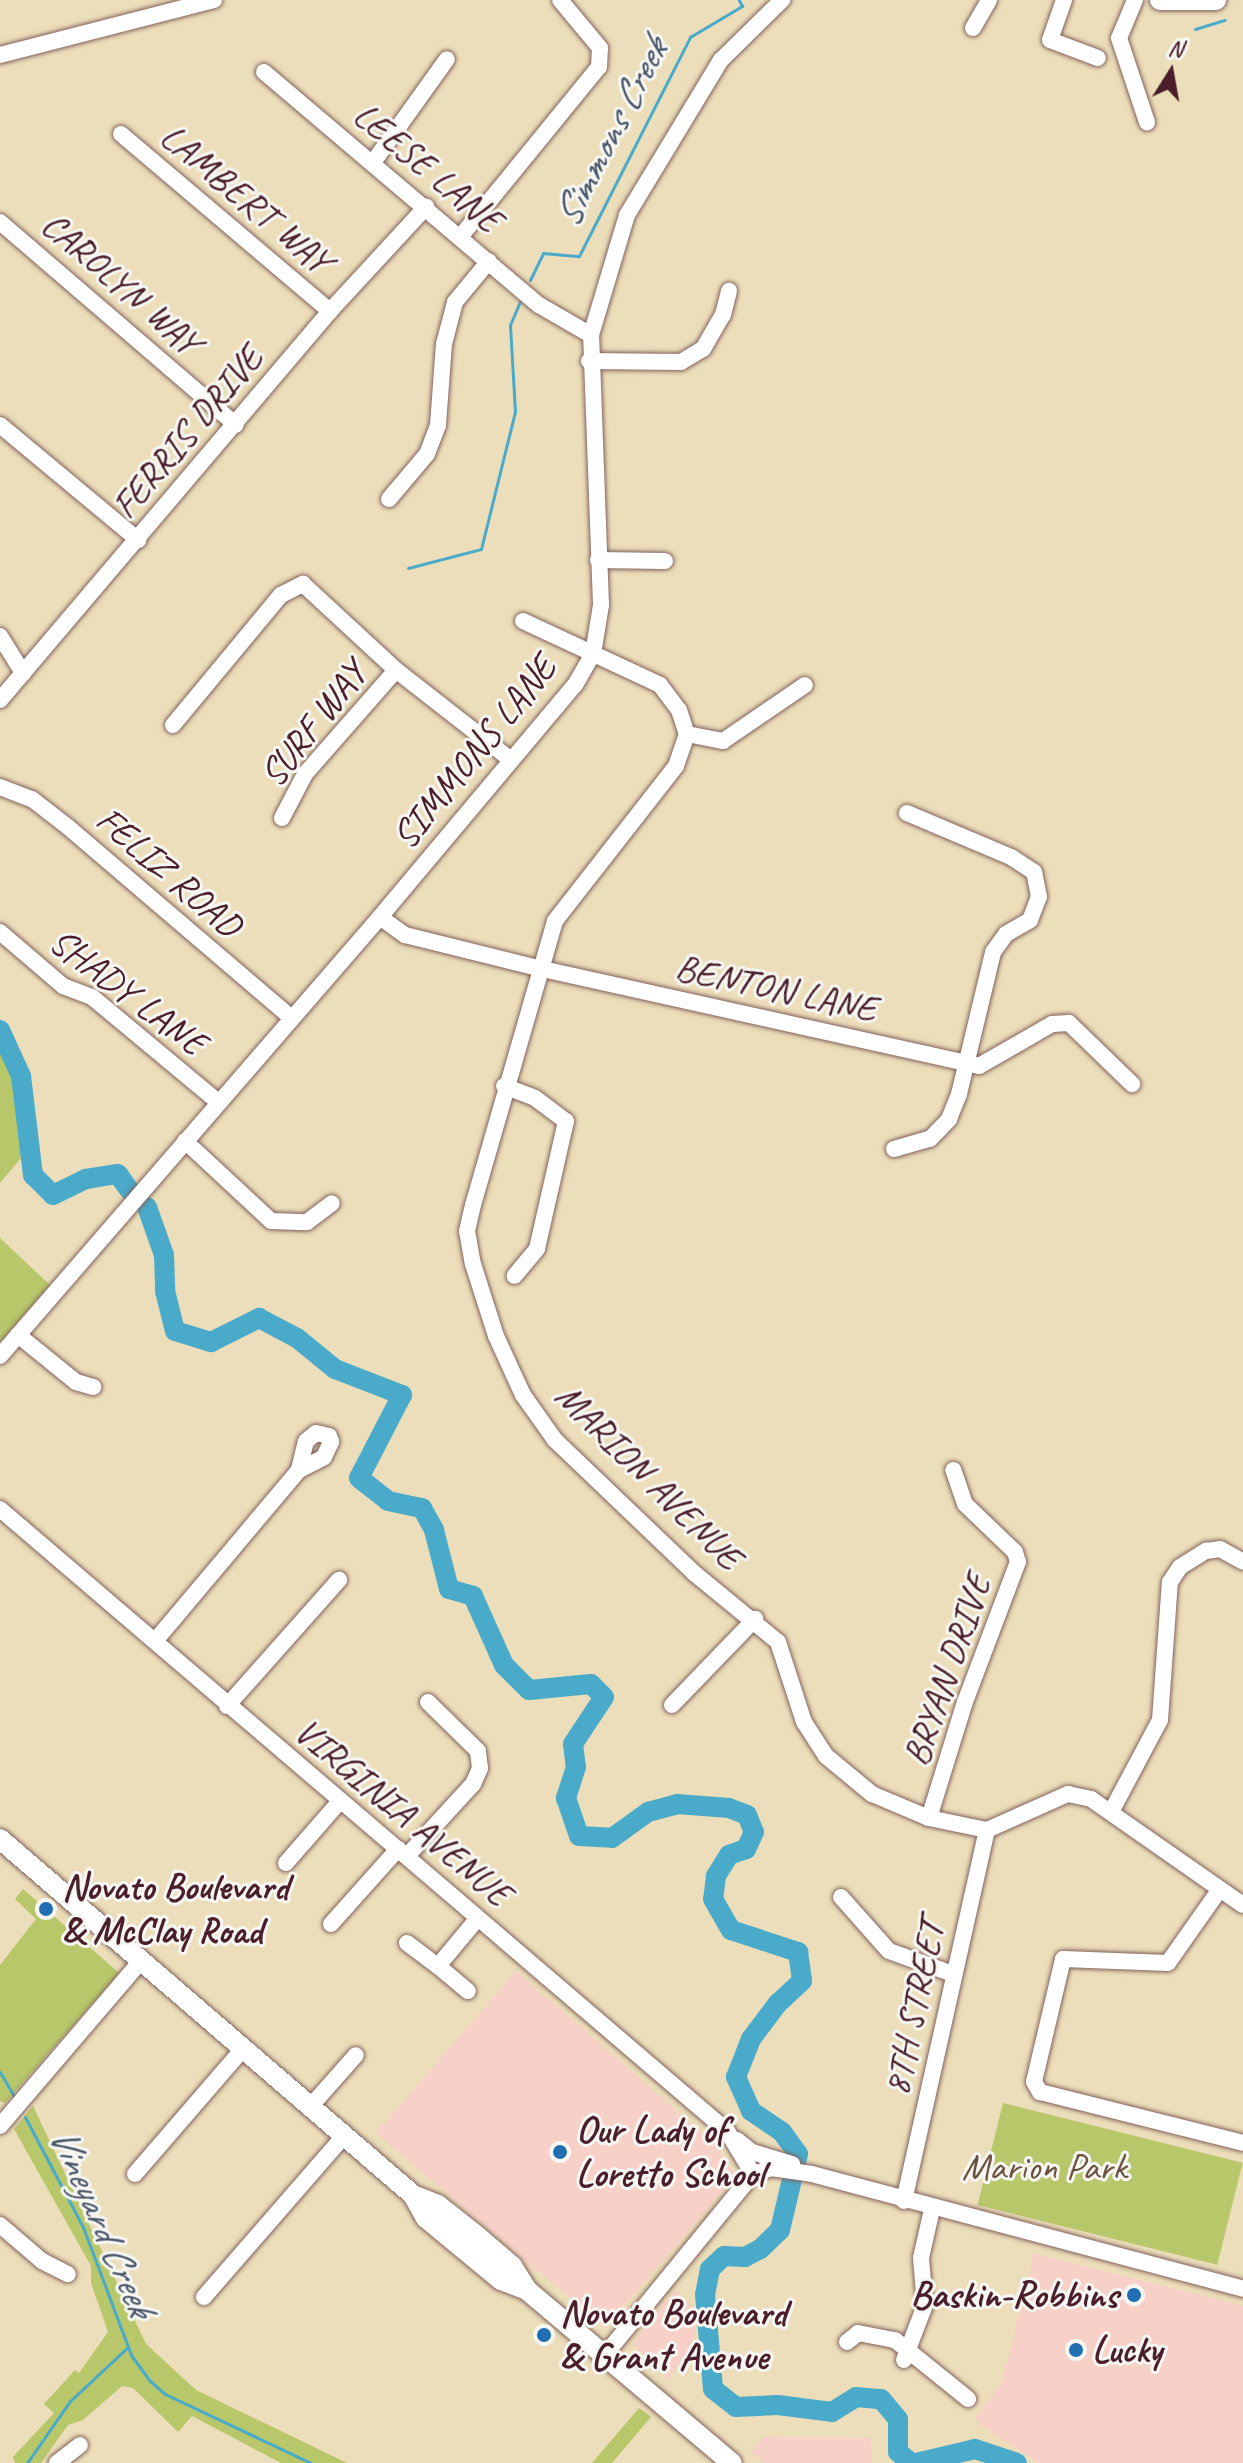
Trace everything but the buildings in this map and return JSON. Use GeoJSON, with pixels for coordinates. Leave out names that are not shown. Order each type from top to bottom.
{"type":"FeatureCollection","features":[{"type":"Feature","properties":{"kind":"main road"},"geometry":{"type":"LineString","coordinates":[[1160,0],[1216,0]]}},
{"type":"Feature","properties":{"kind":"main road"},"geometry":{"type":"LineString","coordinates":[[0,1839],[343,2137],[413,2195],[438,2205],[476,2235],[512,2266],[527,2290],[732,2463]]}},
{"type":"Feature","properties":{"kind":"street"},"geometry":{"type":"LineString","coordinates":[[0,55],[214,0]]}},
{"type":"Feature","properties":{"kind":"street"},"geometry":{"type":"LineString","coordinates":[[461,236],[599,67],[600,48],[560,0]]}},
{"type":"Feature","properties":{"kind":"street","name":"SIMMONS LANE"},"geometry":{"type":"LineString","coordinates":[[0,1356],[289,1016],[380,917],[575,685],[593,654],[601,605],[589,361],[591,335],[627,215],[721,60],[782,0]]}},
{"type":"Feature","properties":{"kind":"street"},"geometry":{"type":"LineString","coordinates":[[973,28],[989,0]]}},
{"type":"Feature","properties":{"kind":"street"},"geometry":{"type":"LineString","coordinates":[[1064,0],[1050,40],[1098,58]]}},
{"type":"Feature","properties":{"kind":"street"},"geometry":{"type":"LineString","coordinates":[[1135,0],[1119,38],[1147,122]]}},
{"type":"Feature","properties":{"kind":"street"},"geometry":{"type":"LineString","coordinates":[[374,161],[447,59]]}},
{"type":"Feature","properties":{"kind":"street","name":"LEESE LANE"},"geometry":{"type":"LineString","coordinates":[[264,72],[374,161],[539,305],[591,335]]}},
{"type":"Feature","properties":{"kind":"street","name":"LAMBERT WAY"},"geometry":{"type":"LineString","coordinates":[[121,134],[330,311]]}},
{"type":"Feature","properties":{"kind":"street","name":"FERRIS DRIVE"},"geometry":{"type":"LineString","coordinates":[[0,700],[330,311],[426,207]]}},
{"type":"Feature","properties":{"kind":"street","name":"CAROLYN WAY"},"geometry":{"type":"LineString","coordinates":[[0,222],[236,425]]}},
{"type":"Feature","properties":{"kind":"street"},"geometry":{"type":"LineString","coordinates":[[389,499],[427,454],[438,425],[444,344],[455,302],[489,261]]}},
{"type":"Feature","properties":{"kind":"street"},"geometry":{"type":"LineString","coordinates":[[589,361],[681,362],[703,349],[723,315],[729,291]]}},
{"type":"Feature","properties":{"kind":"street"},"geometry":{"type":"LineString","coordinates":[[0,425],[138,540]]}},
{"type":"Feature","properties":{"kind":"street"},"geometry":{"type":"LineString","coordinates":[[598,560],[665,561]]}},
{"type":"Feature","properties":{"kind":"street"},"geometry":{"type":"LineString","coordinates":[[173,725],[281,595],[303,584],[396,670],[510,759]]}},
{"type":"Feature","properties":{"kind":"street"},"geometry":{"type":"LineString","coordinates":[[523,621],[660,685],[679,710],[687,734],[723,741],[805,685]]}},
{"type":"Feature","properties":{"kind":"street"},"geometry":{"type":"LineString","coordinates":[[0,636],[23,673]]}},
{"type":"Feature","properties":{"kind":"street","name":"SURF WAY"},"geometry":{"type":"LineString","coordinates":[[282,818],[305,774],[396,670]]}},
{"type":"Feature","properties":{"kind":"street","name":"MARION AVENUE"},"geometry":{"type":"LineString","coordinates":[[687,734],[676,766],[566,901],[538,968],[467,1231],[473,1264],[510,1367],[555,1440],[694,1573],[755,1619],[778,1642],[804,1722],[826,1756],[872,1794],[929,1818],[987,1830]]}},
{"type":"Feature","properties":{"kind":"street","name":"FELIZ ROAD"},"geometry":{"type":"LineString","coordinates":[[0,787],[32,799],[68,827],[289,1016]]}},
{"type":"Feature","properties":{"kind":"street"},"geometry":{"type":"LineString","coordinates":[[894,1149],[930,1139],[949,1119],[993,952],[1006,934],[1030,920],[1039,897],[1034,872],[1011,857],[907,813]]}},
{"type":"Feature","properties":{"kind":"street","name":"BENTON LANE"},"geometry":{"type":"LineString","coordinates":[[380,917],[405,935],[538,968],[979,1066],[1052,1024],[1069,1023],[1132,1084]]}},
{"type":"Feature","properties":{"kind":"street","name":"SHADY LANE"},"geometry":{"type":"LineString","coordinates":[[0,932],[63,986],[92,997],[218,1102]]}},
{"type":"Feature","properties":{"kind":"street"},"geometry":{"type":"LineString","coordinates":[[504,1086],[535,1098],[566,1121],[537,1249],[514,1276]]}},
{"type":"Feature","properties":{"kind":"street"},"geometry":{"type":"LineString","coordinates":[[185,1141],[271,1221],[307,1222],[332,1203]]}},
{"type":"Feature","properties":{"kind":"street"},"geometry":{"type":"LineString","coordinates":[[18,1335],[76,1382],[93,1387]]}},
{"type":"Feature","properties":{"kind":"street"},"geometry":{"type":"LineString","coordinates":[[155,1641],[299,1470]]}},
{"type":"Feature","properties":{"kind":"street","name":"BRYAN DRIVE"},"geometry":{"type":"LineString","coordinates":[[929,1818],[965,1702],[1018,1562],[1015,1552],[965,1504],[953,1470]]}},
{"type":"Feature","properties":{"kind":"street","name":"VIRGINIA AVENUE"},"geometry":{"type":"LineString","coordinates":[[0,1509],[727,2131],[753,2174]]}},
{"type":"Feature","properties":{"kind":"street"},"geometry":{"type":"LineString","coordinates":[[1111,1812],[1160,1720],[1170,1582],[1180,1567],[1206,1551],[1220,1549],[1243,1562]]}},
{"type":"Feature","properties":{"kind":"street"},"geometry":{"type":"LineString","coordinates":[[227,1706],[339,1580]]}},
{"type":"Feature","properties":{"kind":"street"},"geometry":{"type":"LineString","coordinates":[[672,1705],[755,1619]]}},
{"type":"Feature","properties":{"kind":"street"},"geometry":{"type":"LineString","coordinates":[[331,1924],[473,1784],[480,1768],[478,1751],[428,1702]]}},
{"type":"Feature","properties":{"kind":"street"},"geometry":{"type":"LineString","coordinates":[[987,1830],[1068,1794],[1091,1799],[1243,1905]]}},
{"type":"Feature","properties":{"kind":"street"},"geometry":{"type":"LineString","coordinates":[[286,1863],[340,1801]]}},
{"type":"Feature","properties":{"kind":"street","name":"8TH STREET"},"geometry":{"type":"LineString","coordinates":[[904,2201],[987,1830]]}},
{"type":"Feature","properties":{"kind":"street"},"geometry":{"type":"LineString","coordinates":[[1220,1889],[1168,1963],[1063,1959],[1034,2082],[1040,2092],[1243,2143]]}},
{"type":"Feature","properties":{"kind":"street"},"geometry":{"type":"LineString","coordinates":[[841,1897],[889,1951],[953,1974]]}},
{"type":"Feature","properties":{"kind":"street"},"geometry":{"type":"LineString","coordinates":[[438,1966],[478,1918]]}},
{"type":"Feature","properties":{"kind":"street"},"geometry":{"type":"LineString","coordinates":[[407,1943],[468,1991]]}},
{"type":"Feature","properties":{"kind":"street"},"geometry":{"type":"LineString","coordinates":[[0,2126],[141,1961]]}},
{"type":"Feature","properties":{"kind":"street"},"geometry":{"type":"LineString","coordinates":[[135,2174],[242,2050]]}},
{"type":"Feature","properties":{"kind":"street"},"geometry":{"type":"LineString","coordinates":[[310,2107],[356,2055]]}},
{"type":"Feature","properties":{"kind":"street"},"geometry":{"type":"LineString","coordinates":[[727,2131],[752,2152],[812,2174],[932,2209],[1243,2289]]}},
{"type":"Feature","properties":{"kind":"street"},"geometry":{"type":"LineString","coordinates":[[204,2297],[343,2137]]}},
{"type":"Feature","properties":{"kind":"street"},"geometry":{"type":"LineString","coordinates":[[604,2356],[753,2174],[789,2166]]}},
{"type":"Feature","properties":{"kind":"street"},"geometry":{"type":"LineString","coordinates":[[907,2354],[925,2305],[921,2258],[932,2209]]}},
{"type":"Feature","properties":{"kind":"street"},"geometry":{"type":"LineString","coordinates":[[0,2225],[42,2261],[68,2274]]}},
{"type":"Feature","properties":{"kind":"street"},"geometry":{"type":"LineString","coordinates":[[847,2342],[858,2333],[907,2354],[968,2399]]}},
{"type":"Feature","properties":{"kind":"street"},"geometry":{"type":"LineString","coordinates":[[57,2463],[80,2445]]}},
{"type":"Feature","properties":{"kind":"shaded area","name":"Our Lady of Loretto School"},"geometry":{"type":"Polygon","coordinates":[[[516,1971],[715,2144],[736,2175],[605,2328],[376,2133],[516,1971]]]}},
{"type":"Feature","properties":{"kind":"shaded area"},"geometry":{"type":"Polygon","coordinates":[[[1034,2253],[1243,2306],[1243,2463],[1039,2463],[978,2423],[976,2417],[1002,2382],[1034,2253]]]}},
{"type":"Feature","properties":{"kind":"shaded area"},"geometry":{"type":"Polygon","coordinates":[[[675,2290],[700,2313],[689,2351],[668,2379],[632,2344],[675,2290]]]}},
{"type":"Feature","properties":{"kind":"shaded area"},"geometry":{"type":"Polygon","coordinates":[[[764,2437],[870,2438],[872,2463],[764,2463],[751,2452],[764,2437]]]}},
{"type":"Feature","properties":{"kind":"green space"},"geometry":{"type":"Polygon","coordinates":[[[0,1033],[7,1042],[14,1088],[32,1112],[32,1145],[0,1183],[0,1033]]]}},
{"type":"Feature","properties":{"kind":"green space"},"geometry":{"type":"Polygon","coordinates":[[[0,1238],[50,1285],[0,1342],[0,1238]]]}},
{"type":"Feature","properties":{"kind":"green space"},"geometry":{"type":"Polygon","coordinates":[[[23,1889],[119,1973],[5,2103],[0,2101],[0,1965],[36,1919],[15,1899],[23,1889]]]}},
{"type":"Feature","properties":{"kind":"green space","name":"Marion Park"},"geometry":{"type":"Polygon","coordinates":[[[1003,2103],[1243,2163],[1217,2265],[978,2205],[1003,2103]]]}},
{"type":"Feature","properties":{"kind":"green space"},"geometry":{"type":"Polygon","coordinates":[[[33,2106],[146,2344],[196,2390],[347,2463],[281,2463],[192,2416],[178,2432],[133,2388],[122,2386],[83,2420],[68,2425],[41,2463],[15,2463],[13,2457],[54,2413],[44,2404],[75,2370],[79,2373],[108,2332],[91,2283],[91,2266],[14,2129],[33,2106]]]}},
{"type":"Feature","properties":{"kind":"green space"},"geometry":{"type":"Polygon","coordinates":[[[639,2408],[651,2417],[612,2463],[592,2463],[639,2408]]]}},
{"type":"Feature","properties":{"kind":"waterway","name":"Simmons Creek"},"geometry":{"type":"LineString","coordinates":[[530,280],[543,253],[579,256],[690,37],[742,6],[739,0]]}},
{"type":"Feature","properties":{"kind":"waterway"},"geometry":{"type":"LineString","coordinates":[[1195,29],[1225,20]]}},
{"type":"Feature","properties":{"kind":"waterway","name":"Simmons Creek"},"geometry":{"type":"LineString","coordinates":[[408,568],[481,549],[515,412],[510,325],[520,302]]}},
{"type":"Feature","properties":{"kind":"waterway"},"geometry":{"type":"LineString","coordinates":[[0,1030],[21,1076],[33,1175],[53,1195],[86,1179],[118,1174],[129,1190]]}},
{"type":"Feature","properties":{"kind":"waterway"},"geometry":{"type":"LineString","coordinates":[[147,1207],[164,1255],[165,1291],[175,1331],[211,1342],[259,1318],[297,1338],[335,1369],[402,1395],[359,1478],[388,1501],[422,1508],[434,1530],[449,1589],[473,1596],[504,1665],[529,1690],[591,1684],[604,1697],[573,1744],[576,1767],[566,1798],[579,1836],[612,1838],[648,1812],[677,1804],[729,1808],[747,1815],[754,1832],[746,1849],[729,1855],[716,1876],[713,1899],[731,1930],[798,1952],[802,1981],[778,2003],[751,2039],[736,2077],[751,2111],[782,2132],[798,2154],[780,2230],[760,2249],[745,2257],[724,2256],[710,2269],[705,2294],[713,2389],[736,2407],[778,2405],[832,2412],[856,2397],[881,2399],[898,2419],[898,2452],[911,2463]]}},
{"type":"Feature","properties":{"kind":"waterway","name":"Vineyard Creek"},"geometry":{"type":"LineString","coordinates":[[0,2072],[14,2096]]}},
{"type":"Feature","properties":{"kind":"waterway","name":"Vineyard Creek"},"geometry":{"type":"LineString","coordinates":[[25,2117],[83,2227],[131,2355],[150,2381],[165,2394],[311,2463]]}},
{"type":"Feature","properties":{"kind":"waterway"},"geometry":{"type":"LineString","coordinates":[[27,2463],[70,2401],[128,2347]]}},
{"type":"Feature","properties":{"kind":"waterway"},"geometry":{"type":"LineString","coordinates":[[916,2463],[975,2449],[1017,2463]]}},
{"type":"Feature","properties":{"kind":"place","name":"Novato Boulevard & McClay Road"},"geometry":{"type":"Point","coordinates":[46,1909]}},
{"type":"Feature","properties":{"kind":"place","name":"Our Lady of Loretto School"},"geometry":{"type":"Point","coordinates":[560,2152]}},
{"type":"Feature","properties":{"kind":"place","name":"Baskin-Robbins"},"geometry":{"type":"Point","coordinates":[1134,2295]}},
{"type":"Feature","properties":{"kind":"place","name":"Novato Boulevard & Grant Avenue"},"geometry":{"type":"Point","coordinates":[544,2335]}},
{"type":"Feature","properties":{"kind":"place","name":"Lucky"},"geometry":{"type":"Point","coordinates":[1076,2350]}}]}
